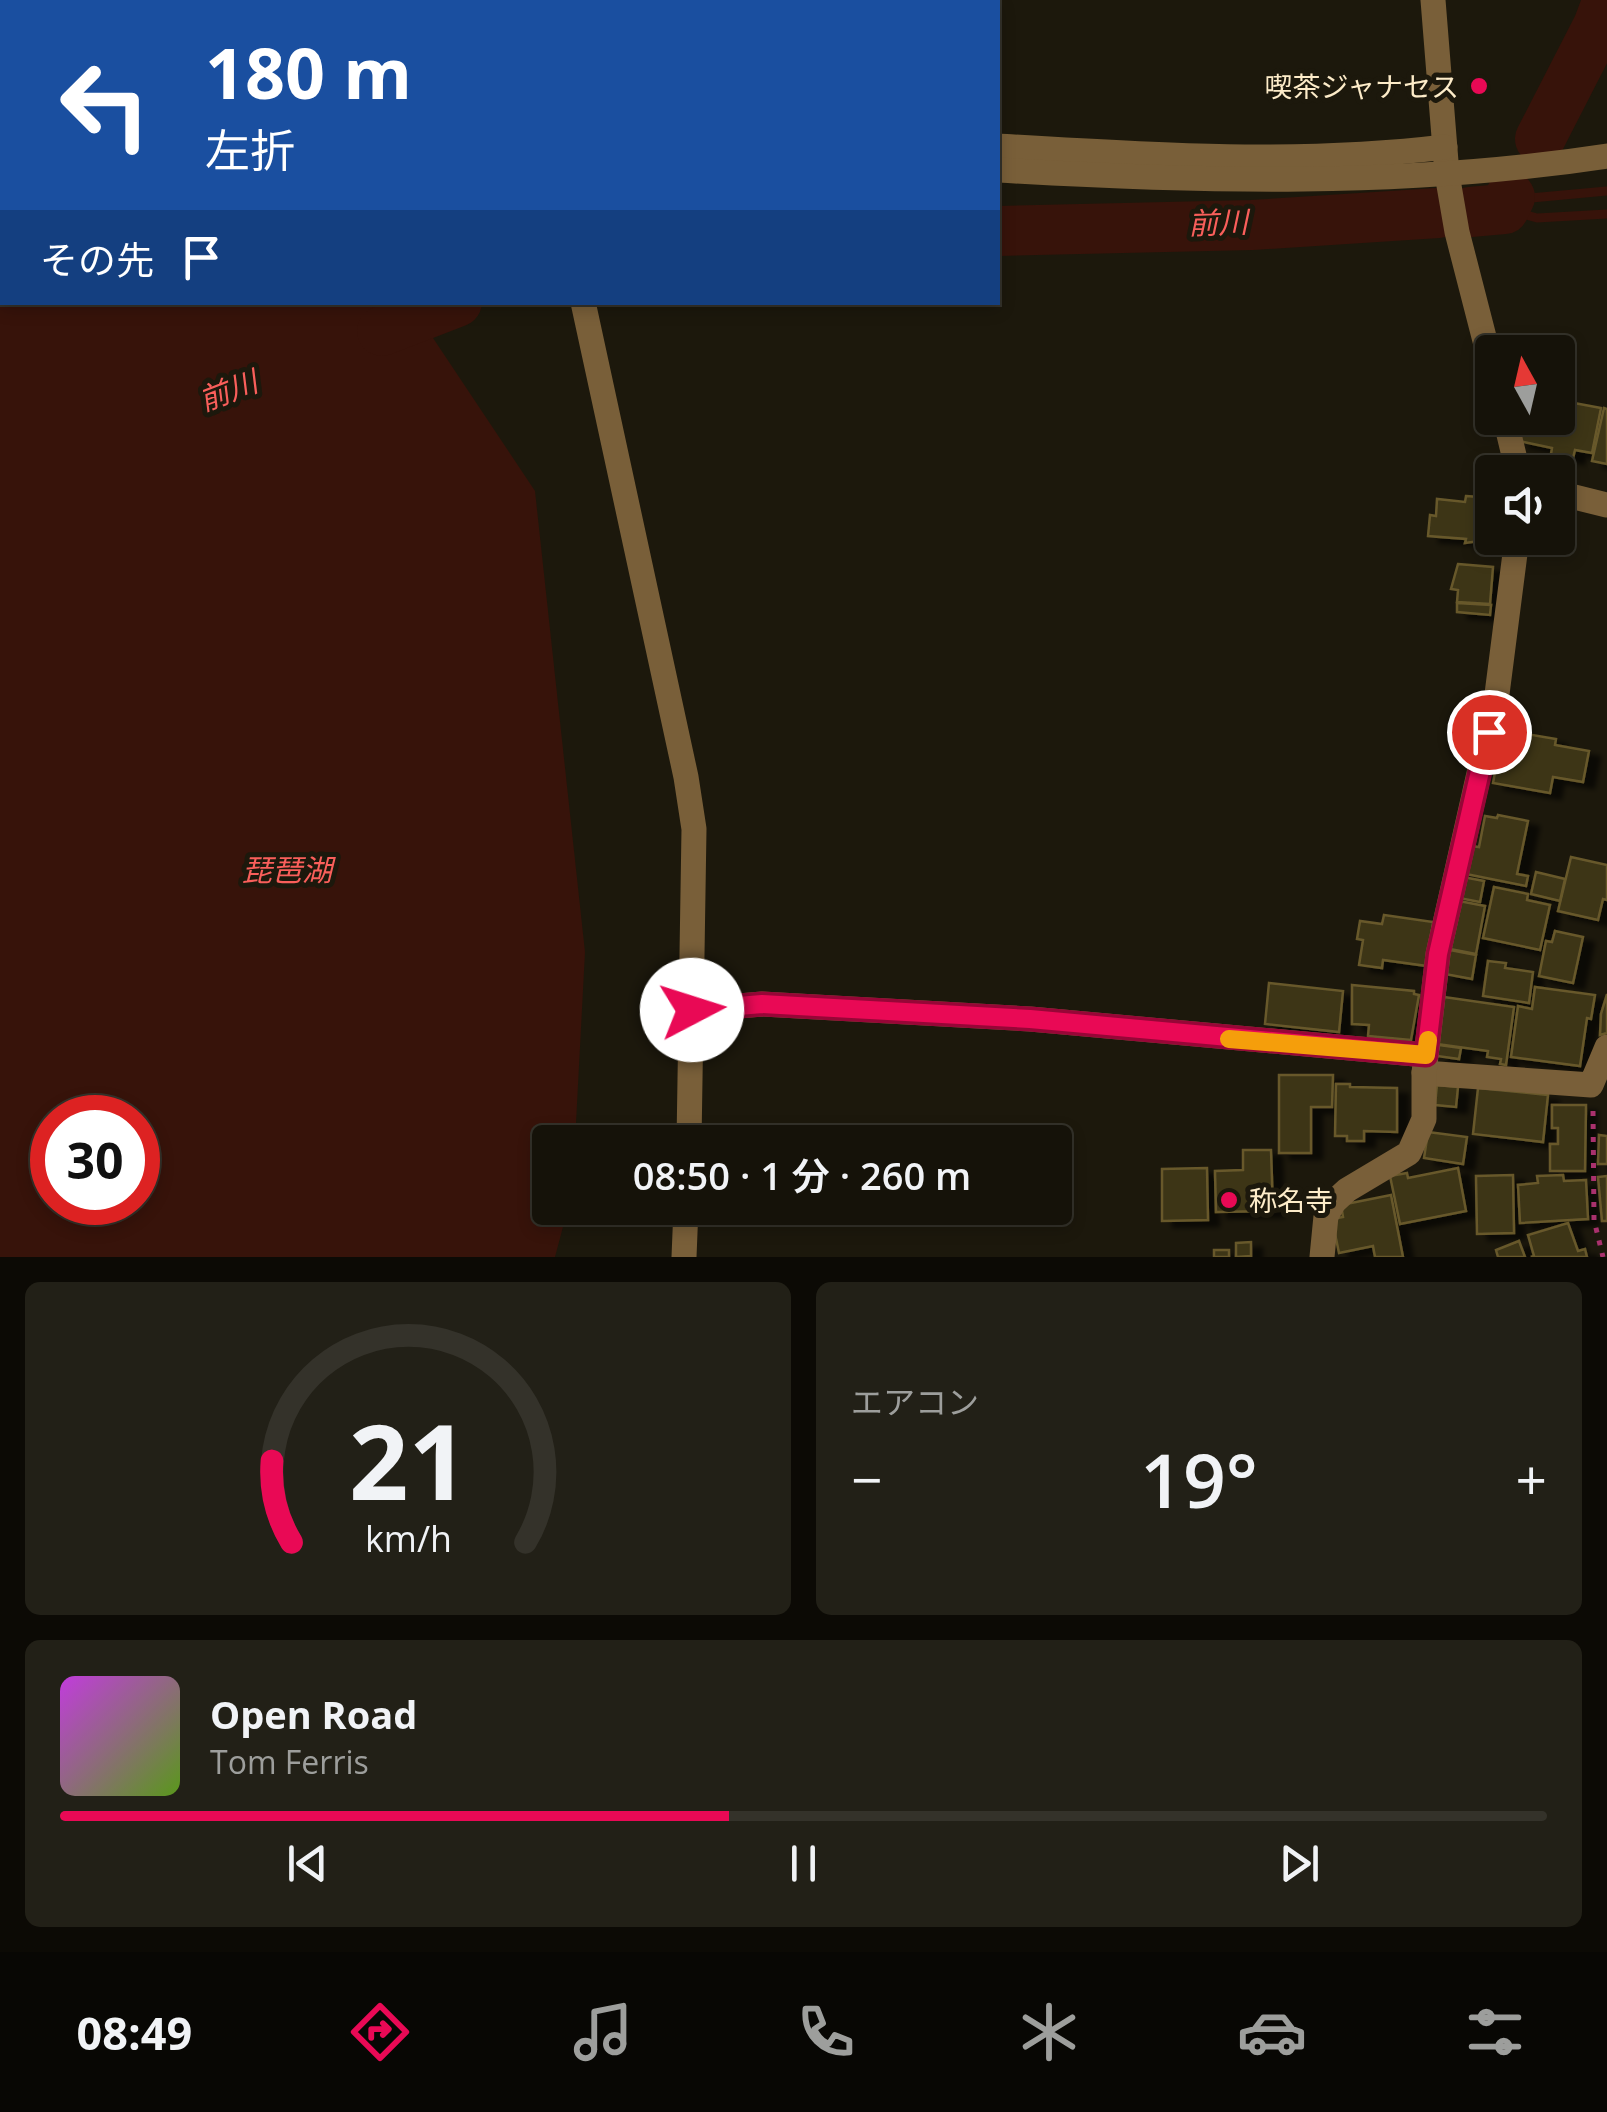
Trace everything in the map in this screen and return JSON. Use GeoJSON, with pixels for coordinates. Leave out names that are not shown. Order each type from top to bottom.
{"type":"FeatureCollection","features":[{"type":"Feature","properties":{"kind":"street"},"geometry":{"type":"LineString","coordinates":[[1434,0],[1448,184],[1484,335]]}},
{"type":"Feature","properties":{"kind":"street"},"geometry":{"type":"LineString","coordinates":[[1000,146],[1154,156],[1374,156],[1445,147]]}},
{"type":"Feature","properties":{"kind":"street"},"geometry":{"type":"LineString","coordinates":[[1000,170],[1168,180],[1448,184],[1486,171],[1607,156]]}},
{"type":"Feature","properties":{"kind":"street"},"geometry":{"type":"LineString","coordinates":[[584,305],[694,829],[689,1125]]}},
{"type":"Feature","properties":{"kind":"street"},"geometry":{"type":"LineString","coordinates":[[1575,497],[1607,505]]}},
{"type":"Feature","properties":{"kind":"street"},"geometry":{"type":"LineString","coordinates":[[1322,1257],[1326,1216],[1334,1202],[1409,1153],[1424,1119],[1425,1064],[1438,954],[1497,694],[1516,555]]}},
{"type":"Feature","properties":{"kind":"street"},"geometry":{"type":"LineString","coordinates":[[692,1010],[762,1004],[1010,1018],[1591,1085],[1607,1047]]}},
{"type":"Feature","properties":{"kind":"street"},"geometry":{"type":"LineString","coordinates":[[684,1257],[685,1225]]}},
{"type":"Feature","properties":{"kind":"path"},"geometry":{"type":"LineString","coordinates":[[1591,1085],[1594,1220],[1603,1257]]}},
{"type":"Feature","properties":{"kind":"water","name":"琵琶湖"},"geometry":{"type":"Polygon","coordinates":[[[0,305],[448,305],[431,335],[535,491],[585,952],[576,1125],[532,1125],[532,1225],[563,1225],[555,1257],[0,1257],[0,305]]]}},
{"type":"Feature","properties":{"kind":"building"},"geometry":{"type":"Polygon","coordinates":[[[1575,403],[1601,408],[1592,453],[1575,450],[1574,455],[1556,455],[1551,454],[1552,448],[1519,441],[1520,435],[1575,435],[1575,403]]]}},
{"type":"Feature","properties":{"kind":"building"},"geometry":{"type":"Polygon","coordinates":[[[1604,408],[1607,409],[1607,464],[1592,461],[1604,408]]]}},
{"type":"Feature","properties":{"kind":"building"},"geometry":{"type":"Polygon","coordinates":[[[1466,496],[1475,497],[1475,542],[1428,536],[1430,515],[1436,516],[1437,499],[1465,502],[1466,496]]]}},
{"type":"Feature","properties":{"kind":"building"},"geometry":{"type":"Polygon","coordinates":[[[1458,564],[1493,567],[1490,604],[1457,602],[1458,590],[1451,589],[1458,564]]]}},
{"type":"Feature","properties":{"kind":"building"},"geometry":{"type":"Polygon","coordinates":[[[1457,603],[1491,605],[1490,615],[1457,612],[1457,603]]]}},
{"type":"Feature","properties":{"kind":"building"},"geometry":{"type":"Polygon","coordinates":[[[1503,730],[1556,739],[1555,745],[1589,751],[1583,782],[1553,777],[1550,793],[1493,783],[1503,730]]]}},
{"type":"Feature","properties":{"kind":"building"},"geometry":{"type":"Polygon","coordinates":[[[1485,816],[1528,821],[1517,874],[1528,876],[1526,886],[1466,874],[1471,846],[1479,847],[1485,816]]]}},
{"type":"Feature","properties":{"kind":"building"},"geometry":{"type":"Polygon","coordinates":[[[1571,857],[1607,865],[1607,900],[1603,899],[1598,920],[1558,911],[1571,857]]]}},
{"type":"Feature","properties":{"kind":"building"},"geometry":{"type":"Polygon","coordinates":[[[1536,872],[1565,879],[1560,901],[1531,894],[1536,872]]]}},
{"type":"Feature","properties":{"kind":"building"},"geometry":{"type":"Polygon","coordinates":[[[1463,877],[1484,881],[1480,902],[1459,898],[1463,877]]]}},
{"type":"Feature","properties":{"kind":"building"},"geometry":{"type":"Polygon","coordinates":[[[1494,887],[1528,894],[1527,900],[1550,905],[1540,950],[1483,938],[1494,887]]]}},
{"type":"Feature","properties":{"kind":"building"},"geometry":{"type":"Polygon","coordinates":[[[1459,901],[1485,906],[1476,954],[1450,949],[1459,901]]]}},
{"type":"Feature","properties":{"kind":"building"},"geometry":{"type":"Polygon","coordinates":[[[1384,915],[1433,922],[1427,966],[1383,960],[1382,968],[1359,965],[1363,940],[1357,939],[1360,921],[1382,924],[1384,915]]]}},
{"type":"Feature","properties":{"kind":"building"},"geometry":{"type":"Polygon","coordinates":[[[1555,931],[1583,937],[1573,983],[1539,976],[1546,941],[1552,942],[1555,931]]]}},
{"type":"Feature","properties":{"kind":"building"},"geometry":{"type":"Polygon","coordinates":[[[1450,950],[1476,955],[1472,979],[1445,974],[1450,950]]]}},
{"type":"Feature","properties":{"kind":"building"},"geometry":{"type":"Polygon","coordinates":[[[1488,961],[1533,972],[1529,1003],[1483,996],[1488,961]]]}},
{"type":"Feature","properties":{"kind":"building"},"geometry":{"type":"Polygon","coordinates":[[[1269,983],[1343,991],[1339,1032],[1265,1024],[1269,983]]]}},
{"type":"Feature","properties":{"kind":"building"},"geometry":{"type":"Polygon","coordinates":[[[1352,985],[1414,991],[1419,995],[1411,1040],[1368,1036],[1369,1025],[1352,1024],[1352,985]]]}},
{"type":"Feature","properties":{"kind":"building"},"geometry":{"type":"Polygon","coordinates":[[[1535,987],[1595,995],[1591,1019],[1587,1018],[1580,1066],[1511,1057],[1518,1006],[1532,1009],[1535,987]]]}},
{"type":"Feature","properties":{"kind":"building"},"geometry":{"type":"Polygon","coordinates":[[[1607,994],[1607,1033],[1600,1035],[1601,1014],[1607,994]]]}},
{"type":"Feature","properties":{"kind":"building"},"geometry":{"type":"Polygon","coordinates":[[[1444,997],[1514,1007],[1506,1065],[1500,1064],[1501,1059],[1487,1057],[1488,1051],[1437,1044],[1444,997]]]}},
{"type":"Feature","properties":{"kind":"building"},"geometry":{"type":"Polygon","coordinates":[[[1439,1045],[1461,1048],[1459,1059],[1437,1056],[1439,1045]]]}},
{"type":"Feature","properties":{"kind":"building"},"geometry":{"type":"Polygon","coordinates":[[[1279,1075],[1333,1075],[1332,1107],[1311,1107],[1311,1153],[1279,1153],[1279,1075]]]}},
{"type":"Feature","properties":{"kind":"building"},"geometry":{"type":"Polygon","coordinates":[[[1336,1084],[1397,1088],[1397,1132],[1364,1131],[1364,1141],[1335,1136],[1336,1084]]]}},
{"type":"Feature","properties":{"kind":"building"},"geometry":{"type":"Polygon","coordinates":[[[1437,1085],[1458,1087],[1456,1107],[1435,1105],[1437,1085]]]}},
{"type":"Feature","properties":{"kind":"building"},"geometry":{"type":"Polygon","coordinates":[[[1478,1088],[1548,1095],[1543,1142],[1473,1134],[1478,1088]]]}},
{"type":"Feature","properties":{"kind":"building"},"geometry":{"type":"Polygon","coordinates":[[[1552,1105],[1586,1105],[1585,1171],[1550,1171],[1550,1144],[1558,1144],[1558,1128],[1552,1128],[1552,1105]]]}},
{"type":"Feature","properties":{"kind":"building"},"geometry":{"type":"Polygon","coordinates":[[[1428,1132],[1467,1137],[1463,1164],[1424,1158],[1428,1132]]]}},
{"type":"Feature","properties":{"kind":"building"},"geometry":{"type":"Polygon","coordinates":[[[1599,1135],[1607,1136],[1607,1164],[1598,1164],[1599,1135]]]}},
{"type":"Feature","properties":{"kind":"building"},"geometry":{"type":"Polygon","coordinates":[[[1243,1150],[1271,1150],[1273,1211],[1216,1212],[1215,1171],[1243,1170],[1243,1150]]]}},
{"type":"Feature","properties":{"kind":"building"},"geometry":{"type":"Polygon","coordinates":[[[1207,1168],[1208,1220],[1162,1221],[1162,1169],[1207,1168]]]}},
{"type":"Feature","properties":{"kind":"building"},"geometry":{"type":"Polygon","coordinates":[[[1458,1168],[1466,1211],[1400,1224],[1390,1176],[1407,1173],[1408,1178],[1458,1168]]]}},
{"type":"Feature","properties":{"kind":"building"},"geometry":{"type":"Polygon","coordinates":[[[1513,1175],[1514,1233],[1477,1234],[1476,1176],[1513,1175]]]}},
{"type":"Feature","properties":{"kind":"building"},"geometry":{"type":"Polygon","coordinates":[[[1563,1175],[1564,1181],[1586,1180],[1588,1219],[1520,1223],[1518,1185],[1538,1183],[1537,1176],[1563,1175]]]}},
{"type":"Feature","properties":{"kind":"building"},"geometry":{"type":"Polygon","coordinates":[[[1607,1176],[1607,1221],[1602,1221],[1598,1177],[1607,1176]]]}},
{"type":"Feature","properties":{"kind":"building"},"geometry":{"type":"Polygon","coordinates":[[[1391,1195],[1403,1257],[1375,1257],[1373,1246],[1339,1253],[1332,1219],[1343,1217],[1341,1205],[1391,1195]]]}},
{"type":"Feature","properties":{"kind":"building"},"geometry":{"type":"Polygon","coordinates":[[[1568,1223],[1578,1251],[1585,1249],[1587,1257],[1531,1257],[1534,1256],[1528,1235],[1568,1223]]]}},
{"type":"Feature","properties":{"kind":"building"},"geometry":{"type":"Polygon","coordinates":[[[1519,1241],[1525,1257],[1498,1257],[1496,1250],[1519,1241]]]}},
{"type":"Feature","properties":{"kind":"building"},"geometry":{"type":"Polygon","coordinates":[[[1251,1242],[1251,1256],[1236,1257],[1236,1243],[1251,1242]]]}},
{"type":"Feature","properties":{"kind":"building"},"geometry":{"type":"Polygon","coordinates":[[[1214,1250],[1229,1250],[1229,1257],[1214,1257],[1214,1250]]]}},
{"type":"Feature","properties":{"kind":"waterway","name":"前川"},"geometry":{"type":"LineString","coordinates":[[1540,139],[1607,2]]}},
{"type":"Feature","properties":{"kind":"waterway"},"geometry":{"type":"LineString","coordinates":[[1509,200],[1607,191]]}},
{"type":"Feature","properties":{"kind":"waterway","name":"前川"},"geometry":{"type":"LineString","coordinates":[[1470,212],[1504,209],[1510,197]]}},
{"type":"Feature","properties":{"kind":"waterway"},"geometry":{"type":"LineString","coordinates":[[1504,209],[1537,218],[1607,214]]}},
{"type":"Feature","properties":{"kind":"waterway","name":"前川"},"geometry":{"type":"LineString","coordinates":[[1000,231],[1252,225],[1438,213]]}},
{"type":"Feature","properties":{"kind":"waterway","name":"前川"},"geometry":{"type":"LineString","coordinates":[[382,331],[449,305]]}},
{"type":"Feature","properties":{"kind":"slow traffic"},"geometry":{"type":"LineString","coordinates":[[1229,1039],[1426,1055],[1428,1040]]}},
{"type":"Feature","properties":{"kind":"place","name":"喫茶ジャナセス"},"geometry":{"type":"Point","coordinates":[1479,86]}},
{"type":"Feature","properties":{"kind":"place","name":"称名寺"},"geometry":{"type":"Point","coordinates":[1229,1200]}},
{"type":"Feature","properties":{"kind":"route"},"geometry":{"type":"LineString","coordinates":[[692,1010],[762,1004],[1030,1019],[1426,1055],[1438,954],[1489,732]]}}]}
